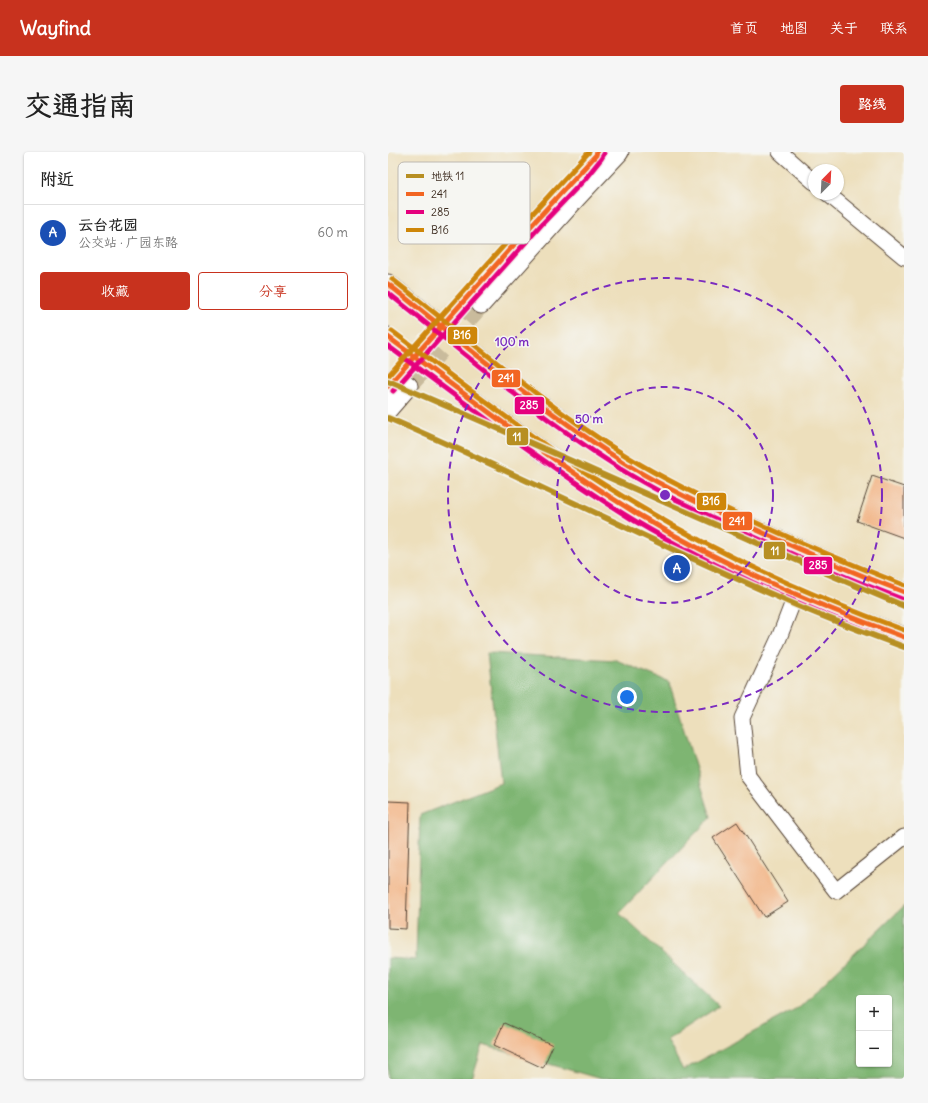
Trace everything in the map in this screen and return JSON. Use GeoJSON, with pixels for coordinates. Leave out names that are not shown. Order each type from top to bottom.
{"type":"FeatureCollection","features":[{"type":"Feature","properties":{"kind":"main road"},"geometry":{"type":"LineString","coordinates":[[530,228],[564,189],[580,174],[597,152]]}},
{"type":"Feature","properties":{"kind":"main road"},"geometry":{"type":"LineString","coordinates":[[518,244],[476,300],[619,152]]}},
{"type":"Feature","properties":{"kind":"main road"},"geometry":{"type":"LineString","coordinates":[[388,284],[548,410],[623,463],[661,484],[764,534],[813,556],[904,592]]}},
{"type":"Feature","properties":{"kind":"main road"},"geometry":{"type":"LineString","coordinates":[[388,336],[514,431],[603,492],[690,544],[730,565],[796,594],[904,637]]}},
{"type":"Feature","properties":{"kind":"main road"},"geometry":{"type":"LineString","coordinates":[[388,409],[398,382]]}},
{"type":"Feature","properties":{"kind":"street"},"geometry":{"type":"LineString","coordinates":[[780,152],[808,177]]}},
{"type":"Feature","properties":{"kind":"street"},"geometry":{"type":"LineString","coordinates":[[835,200],[904,257]]}},
{"type":"Feature","properties":{"kind":"street"},"geometry":{"type":"LineString","coordinates":[[796,594],[779,638],[742,718],[748,776],[836,891],[904,837]]}},
{"type":"Feature","properties":{"kind":"green space"},"geometry":{"type":"Polygon","coordinates":[[[487,653],[616,660],[669,682],[711,817],[619,913],[719,1006],[667,1040],[683,1070],[799,1007],[904,906],[904,1079],[601,1079],[483,1045],[472,1079],[388,1079],[388,958],[416,960],[420,815],[501,783],[487,653]]]}},
{"type":"Feature","properties":{"kind":"building"},"geometry":{"type":"Polygon","coordinates":[[[872,476],[904,487],[904,538],[857,521],[872,476]]]}},
{"type":"Feature","properties":{"kind":"building"},"geometry":{"type":"Polygon","coordinates":[[[388,801],[410,802],[406,929],[388,928],[388,801]]]}},
{"type":"Feature","properties":{"kind":"building"},"geometry":{"type":"Polygon","coordinates":[[[737,822],[788,902],[764,917],[713,838],[737,822]]]}},
{"type":"Feature","properties":{"kind":"building"},"geometry":{"type":"Polygon","coordinates":[[[504,1023],[553,1045],[543,1068],[494,1045],[504,1023]]]}},
{"type":"Feature","properties":{"kind":"tunnel"},"geometry":{"type":"LineString","coordinates":[[398,375],[470,296]]}},
{"type":"Feature","properties":{"kind":"tunnel"},"geometry":{"type":"LineString","coordinates":[[408,386],[481,304]]}},
{"type":"Feature","properties":{"kind":"metro line","name":"11"},"geometry":{"type":"LineString","coordinates":[[388,381],[839,579],[904,606]]}},
{"type":"Feature","properties":{"kind":"metro line","name":"11"},"geometry":{"type":"LineString","coordinates":[[388,418],[437,439],[680,553],[793,604],[904,647]]}},
{"type":"Feature","properties":{"kind":"transit line","name":"B16"},"geometry":{"type":"LineString","coordinates":[[530,216],[589,152]]}},
{"type":"Feature","properties":{"kind":"transit line","name":"241"},"geometry":{"type":"LineString","coordinates":[[530,227],[596,155],[597,152]]}},
{"type":"Feature","properties":{"kind":"transit line","name":"285"},"geometry":{"type":"LineString","coordinates":[[530,237],[585,179],[604,154]]}},
{"type":"Feature","properties":{"kind":"transit line","name":"B16"},"geometry":{"type":"LineString","coordinates":[[388,376],[505,244]]}},
{"type":"Feature","properties":{"kind":"transit line","name":"241"},"geometry":{"type":"LineString","coordinates":[[388,386],[515,244]]}},
{"type":"Feature","properties":{"kind":"transit line","name":"285"},"geometry":{"type":"LineString","coordinates":[[393,391],[524,244]]}},
{"type":"Feature","properties":{"kind":"transit line","name":"B16"},"geometry":{"type":"LineString","coordinates":[[392,279],[537,394],[597,437],[656,474],[731,511],[824,553],[904,585]]}},
{"type":"Feature","properties":{"kind":"transit line","name":"241"},"geometry":{"type":"LineString","coordinates":[[388,284],[532,398],[592,442],[637,471],[681,495],[711,509],[822,559],[904,592]]}},
{"type":"Feature","properties":{"kind":"transit line","name":"285"},"geometry":{"type":"LineString","coordinates":[[388,293],[530,406],[633,477],[707,515],[798,557],[902,599]]}},
{"type":"Feature","properties":{"kind":"transit line","name":"B16"},"geometry":{"type":"LineString","coordinates":[[392,331],[484,401],[547,446],[611,489],[644,509],[707,544],[771,576],[904,630]]}},
{"type":"Feature","properties":{"kind":"transit line","name":"241"},"geometry":{"type":"LineString","coordinates":[[388,337],[480,406],[574,473],[639,515],[735,567],[835,611],[904,637]]}},
{"type":"Feature","properties":{"kind":"transit line","name":"285"},"geometry":{"type":"LineString","coordinates":[[388,346],[540,458],[635,521],[699,557],[732,573],[799,603],[902,644]]}},
{"type":"Feature","properties":{"kind":"place","name":"云台花园"},"geometry":{"type":"Point","coordinates":[677,568]}}]}
